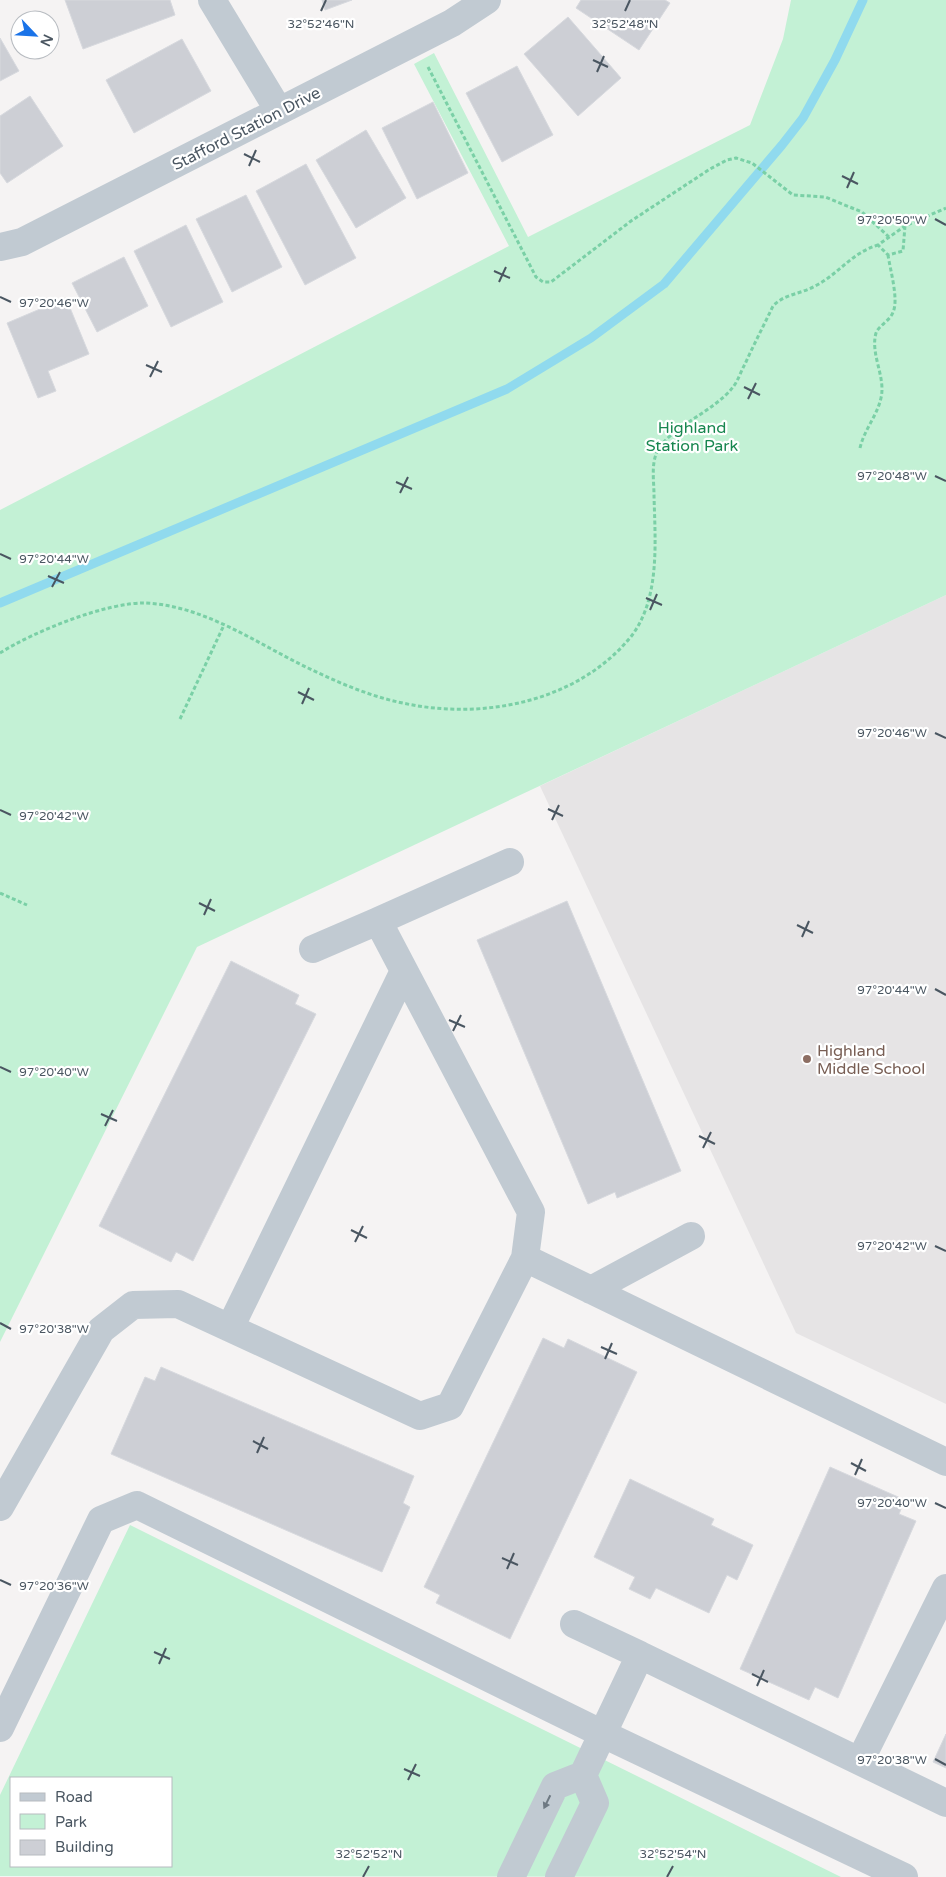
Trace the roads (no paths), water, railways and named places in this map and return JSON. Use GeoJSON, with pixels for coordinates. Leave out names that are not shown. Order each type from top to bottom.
{"type":"FeatureCollection","features":[{"type":"Feature","properties":{"kind":"street"},"geometry":{"type":"LineString","coordinates":[[212,0],[279,111]]}},
{"type":"Feature","properties":{"kind":"street","name":"Stafford Station Drive"},"geometry":{"type":"LineString","coordinates":[[0,247],[22,242],[413,43],[460,18],[487,0]]}},
{"type":"Feature","properties":{"kind":"street"},"geometry":{"type":"LineString","coordinates":[[313,949],[510,862]]}},
{"type":"Feature","properties":{"kind":"street"},"geometry":{"type":"LineString","coordinates":[[0,1506],[101,1330],[133,1305],[178,1304],[420,1416],[450,1406],[525,1258],[531,1212],[378,921]]}},
{"type":"Feature","properties":{"kind":"street"},"geometry":{"type":"LineString","coordinates":[[230,1328],[404,972]]}},
{"type":"Feature","properties":{"kind":"street"},"geometry":{"type":"LineString","coordinates":[[591,1290],[691,1236]]}},
{"type":"Feature","properties":{"kind":"street"},"geometry":{"type":"LineString","coordinates":[[525,1258],[946,1462]]}},
{"type":"Feature","properties":{"kind":"street"},"geometry":{"type":"LineString","coordinates":[[2,1718],[101,1520],[137,1505],[603,1734],[904,1877]]}},
{"type":"Feature","properties":{"kind":"street"},"geometry":{"type":"LineString","coordinates":[[860,1761],[946,1588]]}},
{"type":"Feature","properties":{"kind":"street"},"geometry":{"type":"LineString","coordinates":[[574,1624],[946,1803]]}},
{"type":"Feature","properties":{"kind":"street"},"geometry":{"type":"LineString","coordinates":[[511,1877],[555,1786],[583,1775],[640,1655]]}},
{"type":"Feature","properties":{"kind":"street"},"geometry":{"type":"LineString","coordinates":[[559,1877],[595,1803],[583,1775]]}},
{"type":"Feature","properties":{"kind":"waterway"},"geometry":{"type":"LineString","coordinates":[[0,603],[507,389],[591,338],[664,284],[782,145],[803,118],[835,60],[863,0]]}},
{"type":"Feature","properties":{"kind":"place","name":"Highland Middle School"},"geometry":{"type":"Point","coordinates":[807,1059]}},
{"type":"Feature","properties":{"kind":"park label","name":"Highland Station Park"},"geometry":{"type":"Point","coordinates":[692,436]}}]}
